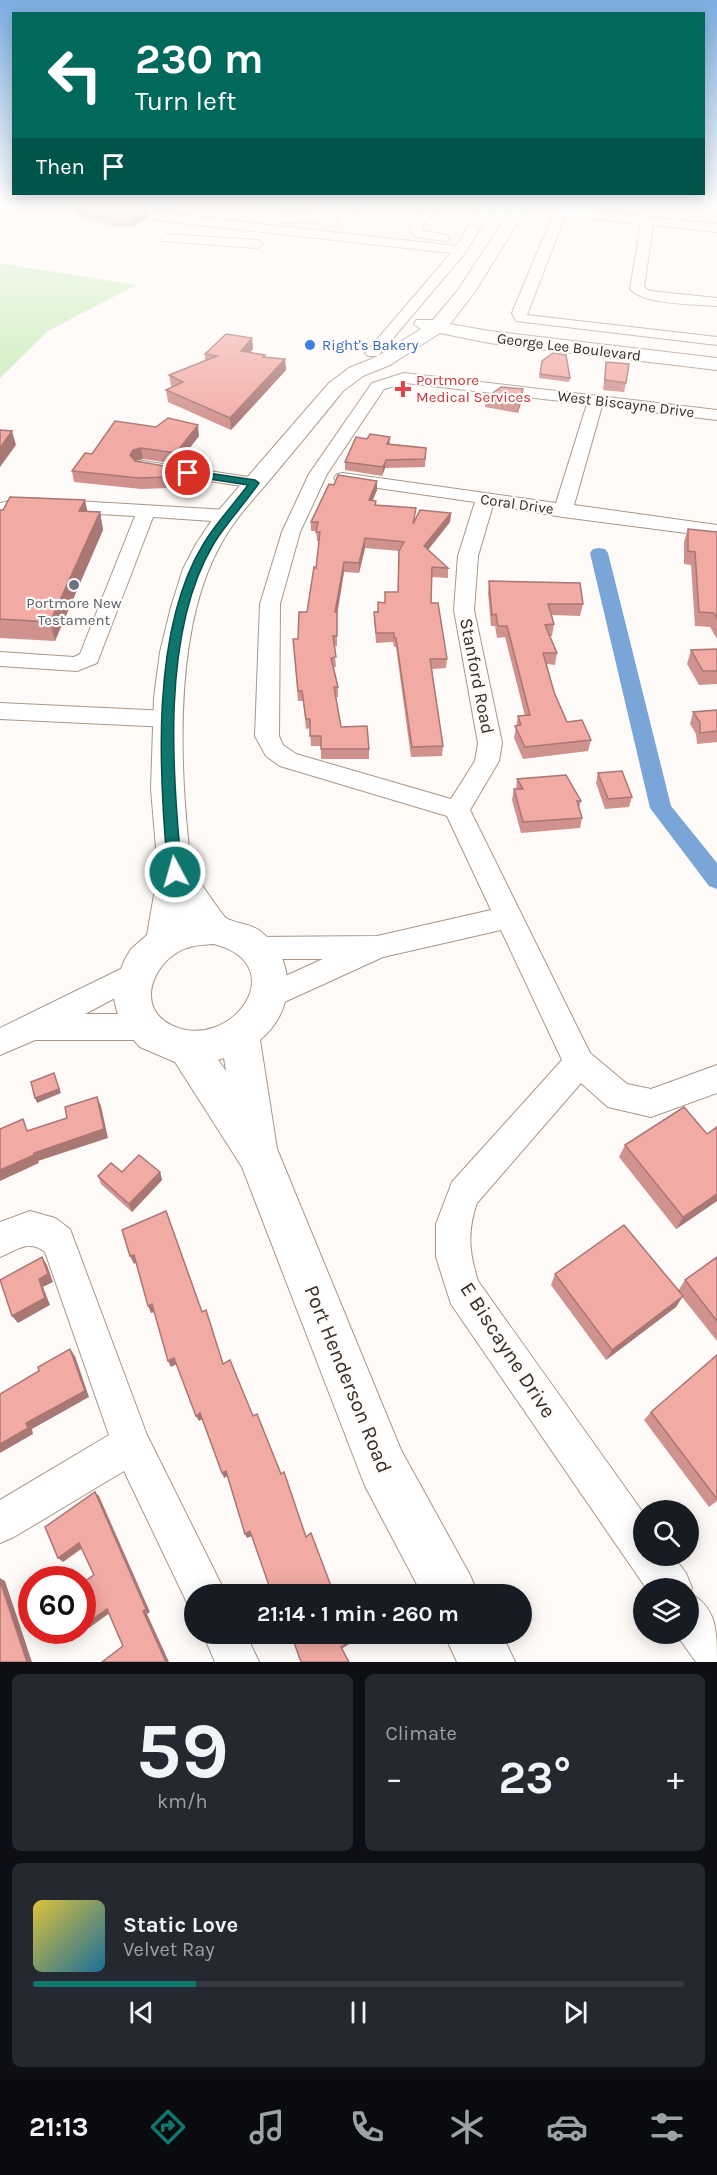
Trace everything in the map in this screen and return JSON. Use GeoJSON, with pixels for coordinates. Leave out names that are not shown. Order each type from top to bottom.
{"type":"FeatureCollection","features":[{"type":"Feature","properties":{"kind":"main road"},"geometry":{"type":"LineString","coordinates":[[164,942],[175,872],[167,789],[168,719],[174,652],[184,607],[196,569],[208,544],[227,516],[336,387],[422,322],[458,281]]}},
{"type":"Feature","properties":{"kind":"main road"},"geometry":{"type":"LineString","coordinates":[[422,322],[472,307],[485,281]]}},
{"type":"Feature","properties":{"kind":"main road"},"geometry":{"type":"LineString","coordinates":[[472,307],[505,333],[541,344]]}},
{"type":"Feature","properties":{"kind":"main road","name":"George Lee Boulevard"},"geometry":{"type":"LineString","coordinates":[[422,322],[541,344],[717,364]]}},
{"type":"Feature","properties":{"kind":"main road"},"geometry":{"type":"LineString","coordinates":[[371,362],[438,349],[480,345],[541,344]]}},
{"type":"Feature","properties":{"kind":"main road"},"geometry":{"type":"LineString","coordinates":[[175,872],[214,930]]}},
{"type":"Feature","properties":{"kind":"main road"},"geometry":{"type":"LineString","coordinates":[[214,930],[238,936],[256,948],[269,970],[270,997],[259,1018],[240,1035],[215,1046],[188,1048],[162,1041],[143,1026],[131,1002],[135,974],[147,956],[164,942],[190,932],[214,930]]}},
{"type":"Feature","properties":{"kind":"main road","name":"Port Henderson Road"},"geometry":{"type":"LineString","coordinates":[[240,1035],[259,1156]]}},
{"type":"Feature","properties":{"kind":"main road","name":"Port Henderson Road"},"geometry":{"type":"LineString","coordinates":[[188,1048],[259,1156],[383,1468],[446,1584]]}},
{"type":"Feature","properties":{"kind":"main road"},"geometry":{"type":"LineString","coordinates":[[477,1644],[487,1662]]}},
{"type":"Feature","properties":{"kind":"street"},"geometry":{"type":"LineString","coordinates":[[371,362],[422,322],[436,281]]}},
{"type":"Feature","properties":{"kind":"street"},"geometry":{"type":"LineString","coordinates":[[532,281],[519,313],[520,318],[717,342]]}},
{"type":"Feature","properties":{"kind":"street"},"geometry":{"type":"LineString","coordinates":[[638,281],[637,289],[647,295],[717,302]]}},
{"type":"Feature","properties":{"kind":"street","name":"West Biscayne Drive"},"geometry":{"type":"LineString","coordinates":[[318,474],[378,386],[393,380],[415,379],[717,416]]}},
{"type":"Feature","properties":{"kind":"street"},"geometry":{"type":"LineString","coordinates":[[563,511],[596,400]]}},
{"type":"Feature","properties":{"kind":"street"},"geometry":{"type":"LineString","coordinates":[[143,466],[255,483]]}},
{"type":"Feature","properties":{"kind":"street"},"geometry":{"type":"LineString","coordinates":[[318,474],[291,532],[270,604],[267,736],[274,750],[297,764],[457,810],[579,1062],[619,1097],[651,1103],[717,1079]]}},
{"type":"Feature","properties":{"kind":"street","name":"Coral Drive"},"geometry":{"type":"LineString","coordinates":[[318,474],[485,500],[717,531]]}},
{"type":"Feature","properties":{"kind":"street","name":"Stanford Road"},"geometry":{"type":"LineString","coordinates":[[457,810],[487,761],[490,743],[464,610],[468,556],[485,500]]}},
{"type":"Feature","properties":{"kind":"street"},"geometry":{"type":"LineString","coordinates":[[0,509],[26,504],[227,516]]}},
{"type":"Feature","properties":{"kind":"street"},"geometry":{"type":"LineString","coordinates":[[0,659],[77,664],[89,658],[146,512]]}},
{"type":"Feature","properties":{"kind":"street"},"geometry":{"type":"LineString","coordinates":[[0,711],[168,719]]}},
{"type":"Feature","properties":{"kind":"street"},"geometry":{"type":"LineString","coordinates":[[270,997],[377,947],[508,917]]}},
{"type":"Feature","properties":{"kind":"street"},"geometry":{"type":"LineString","coordinates":[[256,948],[377,947]]}},
{"type":"Feature","properties":{"kind":"street"},"geometry":{"type":"LineString","coordinates":[[0,1042],[135,974]]}},
{"type":"Feature","properties":{"kind":"street"},"geometry":{"type":"LineString","coordinates":[[32,1027],[143,1026]]}},
{"type":"Feature","properties":{"kind":"street","name":"E Biscayne Drive"},"geometry":{"type":"LineString","coordinates":[[579,1062],[464,1193],[453,1224],[453,1257],[464,1291],[633,1534]]}},
{"type":"Feature","properties":{"kind":"street"},"geometry":{"type":"LineString","coordinates":[[0,1240],[26,1226],[45,1229],[58,1241],[132,1444],[200,1584]]}},
{"type":"Feature","properties":{"kind":"street"},"geometry":{"type":"LineString","coordinates":[[0,1523],[132,1444]]}},
{"type":"Feature","properties":{"kind":"street"},"geometry":{"type":"LineString","coordinates":[[699,1630],[717,1655]]}},
{"type":"Feature","properties":{"kind":"street"},"geometry":{"type":"LineString","coordinates":[[229,1644],[237,1662]]}},
{"type":"Feature","properties":{"kind":"green space"},"geometry":{"type":"Polygon","coordinates":[[[0,281],[109,281],[136,285],[48,331],[0,378],[0,281]]]}},
{"type":"Feature","properties":{"kind":"building"},"geometry":{"type":"Polygon","coordinates":[[[226,334],[252,338],[241,351],[265,355],[263,357],[285,359],[230,418],[166,390],[183,382],[169,375],[217,356],[205,354],[226,334]]]}},
{"type":"Feature","properties":{"kind":"building"},"geometry":{"type":"Polygon","coordinates":[[[553,353],[566,355],[570,378],[540,374],[542,361],[553,353]]]}},
{"type":"Feature","properties":{"kind":"building"},"geometry":{"type":"Polygon","coordinates":[[[606,362],[629,364],[626,383],[605,380],[606,362]]]}},
{"type":"Feature","properties":{"kind":"building"},"geometry":{"type":"Polygon","coordinates":[[[501,387],[523,389],[519,404],[486,398],[501,387]]]}},
{"type":"Feature","properties":{"kind":"building"},"geometry":{"type":"Polygon","coordinates":[[[168,418],[198,425],[176,453],[141,448],[133,450],[130,455],[135,461],[171,467],[168,477],[139,478],[72,471],[85,453],[92,454],[115,421],[156,427],[168,418]]]}},
{"type":"Feature","properties":{"kind":"building"},"geometry":{"type":"Polygon","coordinates":[[[0,430],[12,431],[0,448],[0,430]]]}},
{"type":"Feature","properties":{"kind":"building"},"geometry":{"type":"Polygon","coordinates":[[[370,434],[390,437],[387,444],[426,448],[425,459],[386,460],[383,467],[345,462],[356,437],[367,439],[370,434]]]}},
{"type":"Feature","properties":{"kind":"building"},"geometry":{"type":"Polygon","coordinates":[[[338,475],[377,481],[369,500],[376,501],[375,505],[416,508],[413,524],[420,510],[451,513],[424,546],[448,568],[432,567],[431,603],[438,603],[447,659],[430,659],[443,746],[412,747],[396,638],[394,638],[394,633],[376,633],[374,612],[378,612],[378,602],[385,603],[385,592],[398,592],[399,551],[404,542],[365,538],[359,563],[344,562],[335,612],[337,612],[337,636],[333,636],[336,657],[331,658],[338,687],[334,687],[341,727],[367,726],[369,749],[321,749],[321,736],[310,736],[310,719],[306,719],[302,691],[298,691],[293,639],[298,639],[299,612],[307,612],[314,567],[316,568],[320,532],[316,532],[318,522],[311,522],[329,484],[334,485],[338,475]]]}},
{"type":"Feature","properties":{"kind":"building"},"geometry":{"type":"Polygon","coordinates":[[[10,497],[85,500],[79,511],[100,512],[50,622],[0,619],[0,510],[3,510],[10,497]]]}},
{"type":"Feature","properties":{"kind":"building"},"geometry":{"type":"Polygon","coordinates":[[[688,529],[717,532],[717,618],[714,613],[699,612],[695,552],[688,551],[688,529]]]}},
{"type":"Feature","properties":{"kind":"building"},"geometry":{"type":"Polygon","coordinates":[[[489,581],[580,583],[583,604],[548,604],[554,624],[545,625],[557,653],[543,653],[554,692],[567,722],[582,720],[591,740],[525,747],[515,726],[521,725],[518,716],[530,715],[507,626],[498,626],[496,614],[492,615],[489,581]]]}},
{"type":"Feature","properties":{"kind":"building"},"geometry":{"type":"Polygon","coordinates":[[[717,649],[717,671],[703,671],[691,650],[717,649]]]}},
{"type":"Feature","properties":{"kind":"building"},"geometry":{"type":"Polygon","coordinates":[[[717,710],[717,731],[700,733],[700,722],[693,712],[717,710]]]}},
{"type":"Feature","properties":{"kind":"building"},"geometry":{"type":"Polygon","coordinates":[[[622,771],[632,797],[608,799],[598,773],[622,771]]]}},
{"type":"Feature","properties":{"kind":"building"},"geometry":{"type":"Polygon","coordinates":[[[566,775],[581,801],[577,801],[582,818],[523,822],[514,789],[523,789],[517,779],[566,775]]]}},
{"type":"Feature","properties":{"kind":"building"},"geometry":{"type":"Polygon","coordinates":[[[54,1073],[59,1089],[35,1098],[31,1082],[54,1073]]]}},
{"type":"Feature","properties":{"kind":"building"},"geometry":{"type":"Polygon","coordinates":[[[97,1097],[104,1129],[34,1153],[0,1170],[0,1129],[23,1119],[27,1131],[67,1118],[65,1107],[97,1097]]]}},
{"type":"Feature","properties":{"kind":"building"},"geometry":{"type":"Polygon","coordinates":[[[684,1107],[707,1134],[717,1127],[717,1194],[683,1217],[625,1145],[684,1107]]]}},
{"type":"Feature","properties":{"kind":"building"},"geometry":{"type":"Polygon","coordinates":[[[139,1155],[160,1172],[129,1204],[98,1176],[111,1163],[122,1172],[139,1155]]]}},
{"type":"Feature","properties":{"kind":"building"},"geometry":{"type":"Polygon","coordinates":[[[166,1211],[202,1312],[206,1310],[223,1364],[230,1360],[253,1416],[257,1414],[281,1474],[284,1472],[306,1537],[311,1533],[330,1584],[269,1584],[250,1531],[245,1534],[226,1471],[222,1473],[200,1413],[196,1416],[174,1358],[168,1361],[152,1304],[148,1306],[134,1255],[130,1256],[122,1230],[166,1211]]]}},
{"type":"Feature","properties":{"kind":"building"},"geometry":{"type":"Polygon","coordinates":[[[624,1225],[683,1296],[612,1350],[555,1274],[624,1225]]]}},
{"type":"Feature","properties":{"kind":"building"},"geometry":{"type":"Polygon","coordinates":[[[42,1257],[48,1274],[39,1279],[45,1298],[12,1316],[0,1280],[42,1257]]]}},
{"type":"Feature","properties":{"kind":"building"},"geometry":{"type":"Polygon","coordinates":[[[717,1257],[717,1321],[685,1280],[717,1257]]]}},
{"type":"Feature","properties":{"kind":"building"},"geometry":{"type":"Polygon","coordinates":[[[70,1349],[85,1391],[26,1423],[28,1428],[0,1444],[0,1394],[39,1371],[38,1367],[70,1349]]]}},
{"type":"Feature","properties":{"kind":"building"},"geometry":{"type":"Polygon","coordinates":[[[717,1355],[717,1499],[651,1412],[717,1355]]]}},
{"type":"Feature","properties":{"kind":"building"},"geometry":{"type":"Polygon","coordinates":[[[95,1492],[146,1609],[143,1611],[166,1662],[102,1662],[123,1646],[107,1609],[96,1617],[96,1566],[90,1566],[79,1543],[58,1558],[45,1527],[95,1492]]]}},
{"type":"Feature","properties":{"kind":"building"},"geometry":{"type":"Polygon","coordinates":[[[0,1581],[18,1635],[18,1644],[21,1644],[27,1662],[0,1662],[0,1581]]]}},
{"type":"Feature","properties":{"kind":"building"},"geometry":{"type":"Polygon","coordinates":[[[295,1644],[346,1644],[341,1647],[349,1662],[301,1662],[295,1644]]]}},
{"type":"Feature","properties":{"kind":"waterway"},"geometry":{"type":"LineString","coordinates":[[599,553],[661,808],[717,880]]}},
{"type":"Feature","properties":{"kind":"place","name":"Right's Bakery"},"geometry":{"type":"Point","coordinates":[310,345]}},
{"type":"Feature","properties":{"kind":"place","name":"Portmore Medical Services"},"geometry":{"type":"Point","coordinates":[403,389]}},
{"type":"Feature","properties":{"kind":"place","name":"Portmore New Testament"},"geometry":{"type":"Point","coordinates":[74,585]}},
{"type":"Feature","properties":{"kind":"route"},"geometry":{"type":"LineString","coordinates":[[175,872],[167,789],[169,698],[174,652],[184,607],[196,569],[208,544],[227,516],[255,483],[188,473]]}}]}
